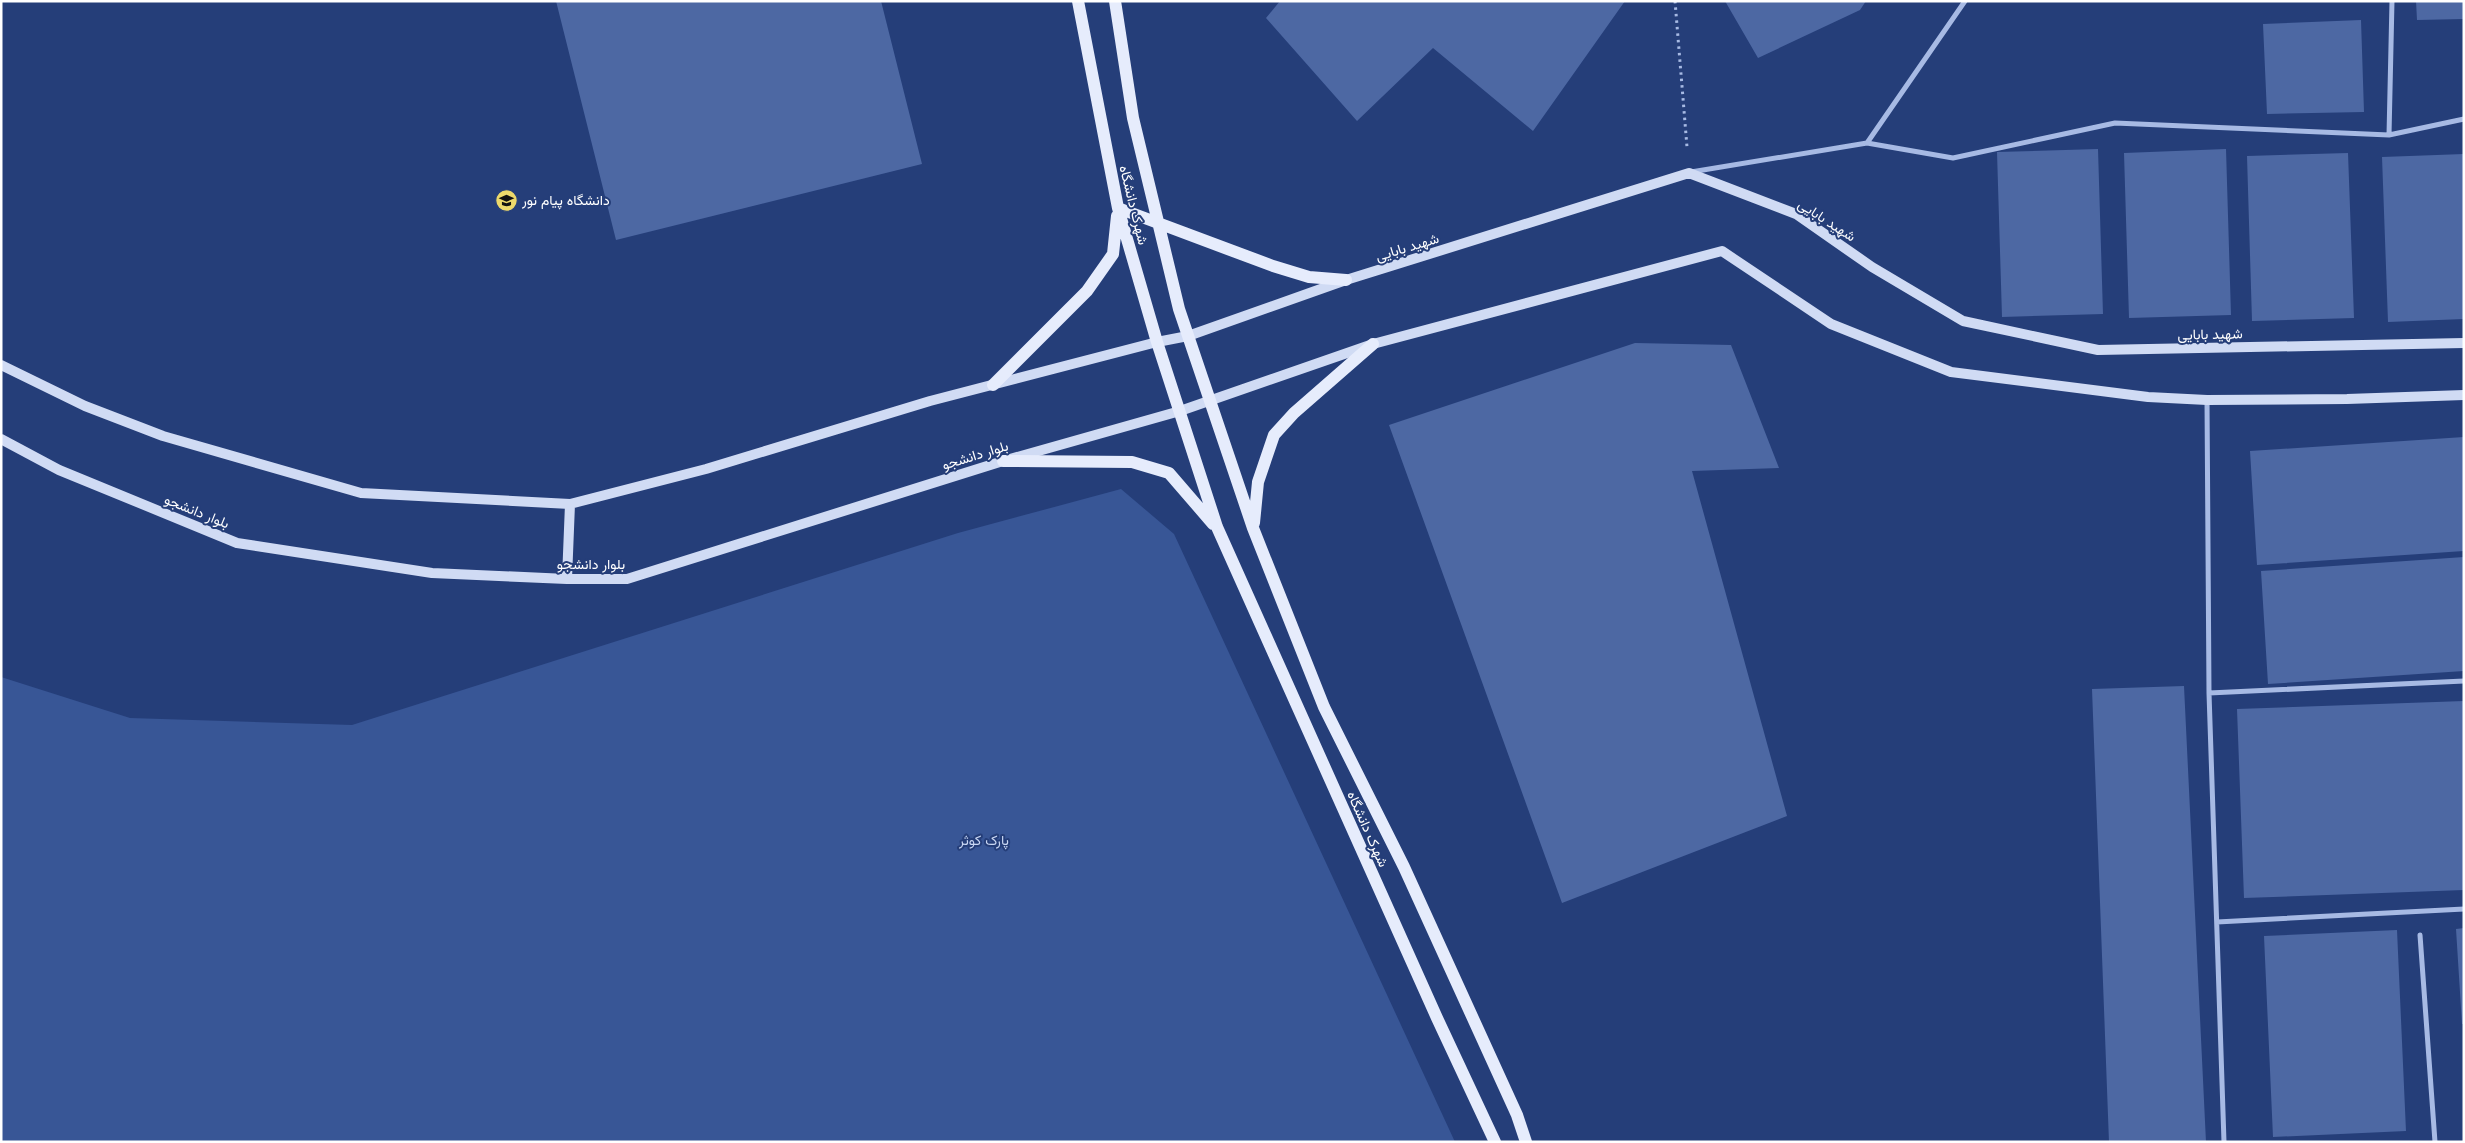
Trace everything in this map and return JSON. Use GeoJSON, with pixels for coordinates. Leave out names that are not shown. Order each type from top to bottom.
{"type":"FeatureCollection","features":[{"type":"Feature","properties":{"kind":"main road","name":"شهرک دانشگاه"},"geometry":{"type":"LineString","coordinates":[[1078,1],[1118,208],[1157,342],[1217,528],[1432,1009],[1495,1142]]}},
{"type":"Feature","properties":{"kind":"main road"},"geometry":{"type":"LineString","coordinates":[[1115,1],[1133,118],[1188,336],[1253,528],[1324,707],[1404,866],[1517,1115],[1526,1142]]}},
{"type":"Feature","properties":{"kind":"main road","name":"شهید بابایی"},"geometry":{"type":"LineString","coordinates":[[1157,342],[1188,336],[1346,280],[1689,173],[1796,214],[1872,267],[1963,321],[2098,350],[2464,343]]}},
{"type":"Feature","properties":{"kind":"main road"},"geometry":{"type":"LineString","coordinates":[[992,385],[1087,290],[1113,254],[1118,208],[1273,266],[1310,277],[1346,280]]}},
{"type":"Feature","properties":{"kind":"main road"},"geometry":{"type":"LineString","coordinates":[[1180,410],[1373,344],[1722,251],[1831,324],[1951,372],[2148,397],[2207,400],[2347,400],[2464,395]]}},
{"type":"Feature","properties":{"kind":"main road"},"geometry":{"type":"LineString","coordinates":[[1,365],[85,406],[163,436],[361,492],[570,504],[706,469],[930,400],[1157,342]]}},
{"type":"Feature","properties":{"kind":"main road"},"geometry":{"type":"LineString","coordinates":[[1253,528],[1258,482],[1274,435],[1294,413],[1373,344]]}},
{"type":"Feature","properties":{"kind":"main road","name":"بلوار دانشجو"},"geometry":{"type":"LineString","coordinates":[[1,439],[59,470],[237,542],[432,573],[567,579],[627,579],[1003,460],[1180,410]]}},
{"type":"Feature","properties":{"kind":"main road"},"geometry":{"type":"LineString","coordinates":[[1003,460],[1132,462],[1169,473],[1217,528]]}},
{"type":"Feature","properties":{"kind":"main road"},"geometry":{"type":"LineString","coordinates":[[567,579],[570,504]]}},
{"type":"Feature","properties":{"kind":"street"},"geometry":{"type":"LineString","coordinates":[[1868,144],[1965,1]]}},
{"type":"Feature","properties":{"kind":"street"},"geometry":{"type":"LineString","coordinates":[[2389,135],[2392,1]]}},
{"type":"Feature","properties":{"kind":"street"},"geometry":{"type":"LineString","coordinates":[[1689,173],[1868,144],[1953,158],[2115,123],[2389,135],[2464,119]]}},
{"type":"Feature","properties":{"kind":"street"},"geometry":{"type":"LineString","coordinates":[[2207,400],[2209,693],[2224,1142]]}},
{"type":"Feature","properties":{"kind":"street"},"geometry":{"type":"LineString","coordinates":[[2209,693],[2464,681]]}},
{"type":"Feature","properties":{"kind":"street"},"geometry":{"type":"LineString","coordinates":[[2217,922],[2464,909]]}},
{"type":"Feature","properties":{"kind":"street"},"geometry":{"type":"LineString","coordinates":[[2420,935],[2435,1142]]}},
{"type":"Feature","properties":{"kind":"path"},"geometry":{"type":"LineString","coordinates":[[1675,1],[1689,173]]}},
{"type":"Feature","properties":{"kind":"green space","name":"پارک کوثر"},"geometry":{"type":"Polygon","coordinates":[[[1121,489],[1174,534],[1455,1142],[1,1142],[1,677],[130,718],[352,725],[958,533],[1121,489]]]}},
{"type":"Feature","properties":{"kind":"building"},"geometry":{"type":"Polygon","coordinates":[[[556,1],[881,1],[922,164],[616,240],[556,1]]]}},
{"type":"Feature","properties":{"kind":"building"},"geometry":{"type":"Polygon","coordinates":[[[1280,1],[1625,1],[1533,131],[1433,48],[1357,121],[1266,18],[1280,1]]]}},
{"type":"Feature","properties":{"kind":"building"},"geometry":{"type":"Polygon","coordinates":[[[1725,1],[1866,1],[1860,10],[1758,58],[1725,1]]]}},
{"type":"Feature","properties":{"kind":"building"},"geometry":{"type":"Polygon","coordinates":[[[2416,1],[2464,1],[2464,19],[2417,20],[2416,1]]]}},
{"type":"Feature","properties":{"kind":"building"},"geometry":{"type":"Polygon","coordinates":[[[2361,20],[2364,112],[2267,114],[2263,24],[2361,20]]]}},
{"type":"Feature","properties":{"kind":"building"},"geometry":{"type":"Polygon","coordinates":[[[2098,149],[2103,314],[2002,317],[1997,152],[2098,149]]]}},
{"type":"Feature","properties":{"kind":"building"},"geometry":{"type":"Polygon","coordinates":[[[2226,149],[2231,315],[2129,318],[2124,153],[2226,149]]]}},
{"type":"Feature","properties":{"kind":"building"},"geometry":{"type":"Polygon","coordinates":[[[2348,153],[2354,318],[2252,321],[2247,156],[2348,153]]]}},
{"type":"Feature","properties":{"kind":"building"},"geometry":{"type":"Polygon","coordinates":[[[2464,154],[2464,319],[2388,322],[2382,157],[2464,154]]]}},
{"type":"Feature","properties":{"kind":"building"},"geometry":{"type":"Polygon","coordinates":[[[1635,343],[1731,345],[1779,468],[1692,471],[1787,816],[1562,903],[1389,425],[1635,343]]]}},
{"type":"Feature","properties":{"kind":"building"},"geometry":{"type":"Polygon","coordinates":[[[2464,437],[2464,551],[2257,565],[2250,451],[2464,437]]]}},
{"type":"Feature","properties":{"kind":"building"},"geometry":{"type":"Polygon","coordinates":[[[2464,557],[2464,671],[2268,684],[2261,571],[2464,557]]]}},
{"type":"Feature","properties":{"kind":"building"},"geometry":{"type":"Polygon","coordinates":[[[2184,686],[2206,1142],[2109,1142],[2092,689],[2184,686]]]}},
{"type":"Feature","properties":{"kind":"building"},"geometry":{"type":"Polygon","coordinates":[[[2464,701],[2464,890],[2244,898],[2237,709],[2464,701]]]}},
{"type":"Feature","properties":{"kind":"building"},"geometry":{"type":"Polygon","coordinates":[[[2464,928],[2464,1024],[2462,1024],[2456,929],[2464,928]]]}},
{"type":"Feature","properties":{"kind":"building"},"geometry":{"type":"Polygon","coordinates":[[[2397,930],[2406,1131],[2273,1137],[2264,936],[2397,930]]]}},
{"type":"Feature","properties":{"kind":"place","name":"دانشگاه پیام نور"},"geometry":{"type":"Point","coordinates":[506,200]}}]}
